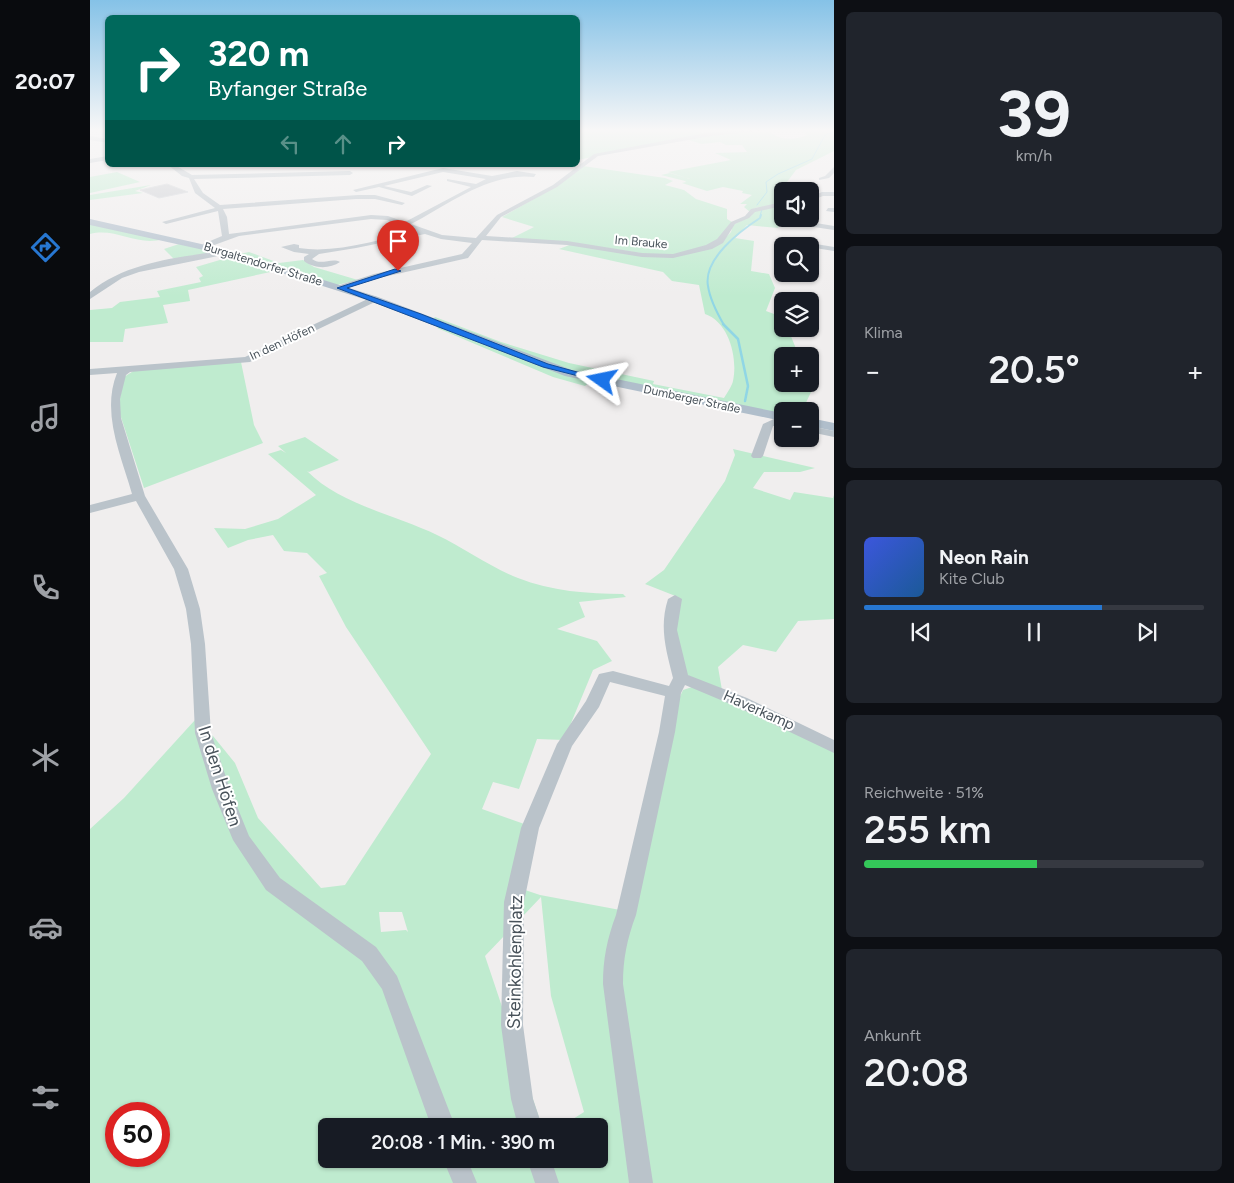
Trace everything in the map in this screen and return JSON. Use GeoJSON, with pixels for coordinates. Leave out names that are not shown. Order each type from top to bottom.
{"type":"FeatureCollection","features":[{"type":"Feature","properties":{"kind":"main road","name":"Burgaltendorfer Straße"},"geometry":{"type":"LineString","coordinates":[[90,222],[206,246],[374,299],[546,366],[602,380]]}},
{"type":"Feature","properties":{"kind":"main road","name":"Dumberger Straße"},"geometry":{"type":"LineString","coordinates":[[602,380],[774,415]]}},
{"type":"Feature","properties":{"kind":"main road"},"geometry":{"type":"LineString","coordinates":[[819,424],[834,427]]}},
{"type":"Feature","properties":{"kind":"street"},"geometry":{"type":"LineString","coordinates":[[193,185],[200,196],[219,208],[225,224],[226,237]]}},
{"type":"Feature","properties":{"kind":"street"},"geometry":{"type":"LineString","coordinates":[[354,185],[362,206]]}},
{"type":"Feature","properties":{"kind":"street"},"geometry":{"type":"LineString","coordinates":[[358,195],[382,185]]}},
{"type":"Feature","properties":{"kind":"street"},"geometry":{"type":"LineString","coordinates":[[474,185],[478,186]]}},
{"type":"Feature","properties":{"kind":"street"},"geometry":{"type":"LineString","coordinates":[[340,288],[377,276],[465,256],[499,216],[555,185]]}},
{"type":"Feature","properties":{"kind":"street"},"geometry":{"type":"LineString","coordinates":[[379,186],[412,194],[429,186]]}},
{"type":"Feature","properties":{"kind":"street"},"geometry":{"type":"LineString","coordinates":[[406,224],[478,186]]}},
{"type":"Feature","properties":{"kind":"street"},"geometry":{"type":"LineString","coordinates":[[819,196],[827,193],[834,194]]}},
{"type":"Feature","properties":{"kind":"street"},"geometry":{"type":"LineString","coordinates":[[166,222],[219,208],[358,195],[402,203]]}},
{"type":"Feature","properties":{"kind":"street","name":"Im Brauke"},"geometry":{"type":"LineString","coordinates":[[422,232],[441,237],[567,243],[642,255],[673,256],[709,247],[720,241],[733,223],[747,218],[754,210],[774,206]]}},
{"type":"Feature","properties":{"kind":"street"},"geometry":{"type":"LineString","coordinates":[[206,246],[226,237],[364,215],[406,224],[422,232]]}},
{"type":"Feature","properties":{"kind":"street"},"geometry":{"type":"LineString","coordinates":[[819,226],[834,228]]}},
{"type":"Feature","properties":{"kind":"street"},"geometry":{"type":"LineString","coordinates":[[294,250],[316,253],[422,232]]}},
{"type":"Feature","properties":{"kind":"street"},"geometry":{"type":"LineString","coordinates":[[819,250],[834,249]]}},
{"type":"Feature","properties":{"kind":"street"},"geometry":{"type":"LineString","coordinates":[[90,296],[107,283],[128,273],[225,252]]}},
{"type":"Feature","properties":{"kind":"street"},"geometry":{"type":"LineString","coordinates":[[316,253],[307,259],[321,266],[336,262]]}},
{"type":"Feature","properties":{"kind":"street","name":"In den Höfen"},"geometry":{"type":"LineString","coordinates":[[90,372],[126,370],[163,364],[247,360],[374,299]]}},
{"type":"Feature","properties":{"kind":"street","name":"In den Höfen"},"geometry":{"type":"LineString","coordinates":[[126,370],[121,374],[119,380],[115,408],[139,496],[180,569],[193,609],[198,644],[203,733],[221,789],[242,840],[273,884],[369,954],[390,983],[440,1118]]}},
{"type":"Feature","properties":{"kind":"street"},"geometry":{"type":"LineString","coordinates":[[757,456],[768,424],[774,422]]}},
{"type":"Feature","properties":{"kind":"street"},"geometry":{"type":"LineString","coordinates":[[819,431],[834,434]]}},
{"type":"Feature","properties":{"kind":"street"},"geometry":{"type":"LineString","coordinates":[[90,509],[139,496]]}},
{"type":"Feature","properties":{"kind":"street"},"geometry":{"type":"LineString","coordinates":[[641,1183],[615,1010],[613,959],[630,895],[677,686],[669,632],[669,616],[676,599]]}},
{"type":"Feature","properties":{"kind":"street","name":"Steinkohlenplatz"},"geometry":{"type":"LineString","coordinates":[[528,1118],[522,1099],[512,1025],[514,902],[530,828],[565,744],[593,703],[604,678],[613,676],[677,686]]}},
{"type":"Feature","properties":{"kind":"street","name":"Haverkamp"},"geometry":{"type":"LineString","coordinates":[[677,686],[750,706],[834,746]]}},
{"type":"Feature","properties":{"kind":"street"},"geometry":{"type":"LineString","coordinates":[[459,1168],[465,1183]]}},
{"type":"Feature","properties":{"kind":"street"},"geometry":{"type":"LineString","coordinates":[[542,1168],[547,1183]]}},
{"type":"Feature","properties":{"kind":"green space"},"geometry":{"type":"Polygon","coordinates":[[[90,185],[125,185],[90,193],[90,185]]]}},
{"type":"Feature","properties":{"kind":"green space"},"geometry":{"type":"Polygon","coordinates":[[[150,185],[135,191],[143,193],[90,200],[90,195],[150,185]]]}},
{"type":"Feature","properties":{"kind":"green space"},"geometry":{"type":"Polygon","coordinates":[[[558,185],[666,185],[684,190],[696,199],[727,209],[727,219],[732,222],[722,241],[731,232],[733,225],[751,216],[755,210],[774,206],[774,227],[778,228],[747,225],[735,238],[754,241],[751,271],[769,274],[775,288],[766,311],[774,314],[774,337],[791,337],[795,347],[774,347],[774,392],[811,392],[806,402],[774,402],[774,412],[570,372],[433,319],[435,317],[501,342],[569,363],[654,381],[653,384],[724,398],[733,381],[733,352],[726,333],[713,318],[705,314],[699,285],[672,281],[663,272],[559,249],[572,244],[653,255],[574,243],[512,238],[534,227],[502,217],[558,185]]]}},
{"type":"Feature","properties":{"kind":"green space"},"geometry":{"type":"Polygon","coordinates":[[[689,185],[774,185],[774,205],[755,208],[750,212],[744,207],[747,204],[740,204],[752,195],[723,187],[707,191],[689,185]]]}},
{"type":"Feature","properties":{"kind":"green space"},"geometry":{"type":"Polygon","coordinates":[[[90,223],[163,239],[144,241],[109,233],[90,234],[90,223]]]}},
{"type":"Feature","properties":{"kind":"green space"},"geometry":{"type":"Polygon","coordinates":[[[182,243],[215,252],[174,259],[164,249],[182,243]]]}},
{"type":"Feature","properties":{"kind":"green space"},"geometry":{"type":"Polygon","coordinates":[[[249,252],[279,263],[303,260],[314,267],[358,280],[337,285],[240,254],[249,252]]]}},
{"type":"Feature","properties":{"kind":"green space"},"geometry":{"type":"Polygon","coordinates":[[[230,257],[275,271],[188,290],[190,301],[163,305],[168,323],[125,329],[123,342],[90,342],[90,310],[112,308],[120,302],[160,297],[157,291],[201,282],[199,278],[203,276],[196,267],[230,257]]]}},
{"type":"Feature","properties":{"kind":"green space"},"geometry":{"type":"Polygon","coordinates":[[[440,324],[594,378],[585,386],[553,377],[437,328],[440,324]]]}},
{"type":"Feature","properties":{"kind":"green space"},"geometry":{"type":"Polygon","coordinates":[[[241,362],[254,425],[263,443],[144,488],[118,408],[124,377],[135,370],[241,362]]]}},
{"type":"Feature","properties":{"kind":"green space"},"geometry":{"type":"Polygon","coordinates":[[[305,437],[339,460],[309,472],[307,471],[320,482],[351,500],[437,535],[508,574],[556,589],[623,594],[626,597],[579,602],[585,617],[557,629],[597,641],[612,661],[593,670],[564,740],[537,739],[519,789],[493,782],[482,809],[527,825],[510,885],[540,895],[631,912],[676,705],[683,690],[695,686],[834,751],[834,1183],[90,1183],[90,829],[124,798],[195,720],[213,736],[235,763],[258,818],[321,888],[345,885],[431,754],[346,627],[319,576],[327,573],[307,553],[284,551],[273,535],[248,540],[228,548],[214,528],[245,529],[278,519],[316,495],[268,454],[281,450],[286,453],[278,446],[305,437]],[[541,897],[485,956],[539,1118],[318,1118],[318,1168],[608,1168],[608,1118],[575,1118],[584,1112],[551,996],[541,897]],[[379,912],[381,932],[406,930],[408,932],[402,912],[379,912]]]}},
{"type":"Feature","properties":{"kind":"green space"},"geometry":{"type":"Polygon","coordinates":[[[733,449],[815,468],[800,472],[764,472],[753,488],[790,500],[794,492],[833,498],[834,495],[834,619],[798,621],[776,652],[743,645],[718,667],[722,690],[697,681],[683,670],[679,661],[675,639],[678,597],[645,584],[664,570],[725,481],[735,455],[733,449]]]}},
{"type":"Feature","properties":{"kind":"building"},"geometry":{"type":"Polygon","coordinates":[[[170,185],[188,192],[159,198],[140,190],[170,185]]]}},
{"type":"Feature","properties":{"kind":"waterway"},"geometry":{"type":"LineString","coordinates":[[757,205],[767,192],[766,185]]}},
{"type":"Feature","properties":{"kind":"waterway"},"geometry":{"type":"LineString","coordinates":[[760,216],[762,209]]}},
{"type":"Feature","properties":{"kind":"waterway"},"geometry":{"type":"LineString","coordinates":[[724,325],[709,291],[708,276],[711,266],[733,238],[760,218],[761,215]]}},
{"type":"Feature","properties":{"kind":"waterway"},"geometry":{"type":"LineString","coordinates":[[724,325],[738,339],[748,386],[745,401]]}},
{"type":"Feature","properties":{"kind":"route"},"geometry":{"type":"LineString","coordinates":[[398,271],[340,288],[419,316],[546,366],[602,380]]}}]}
